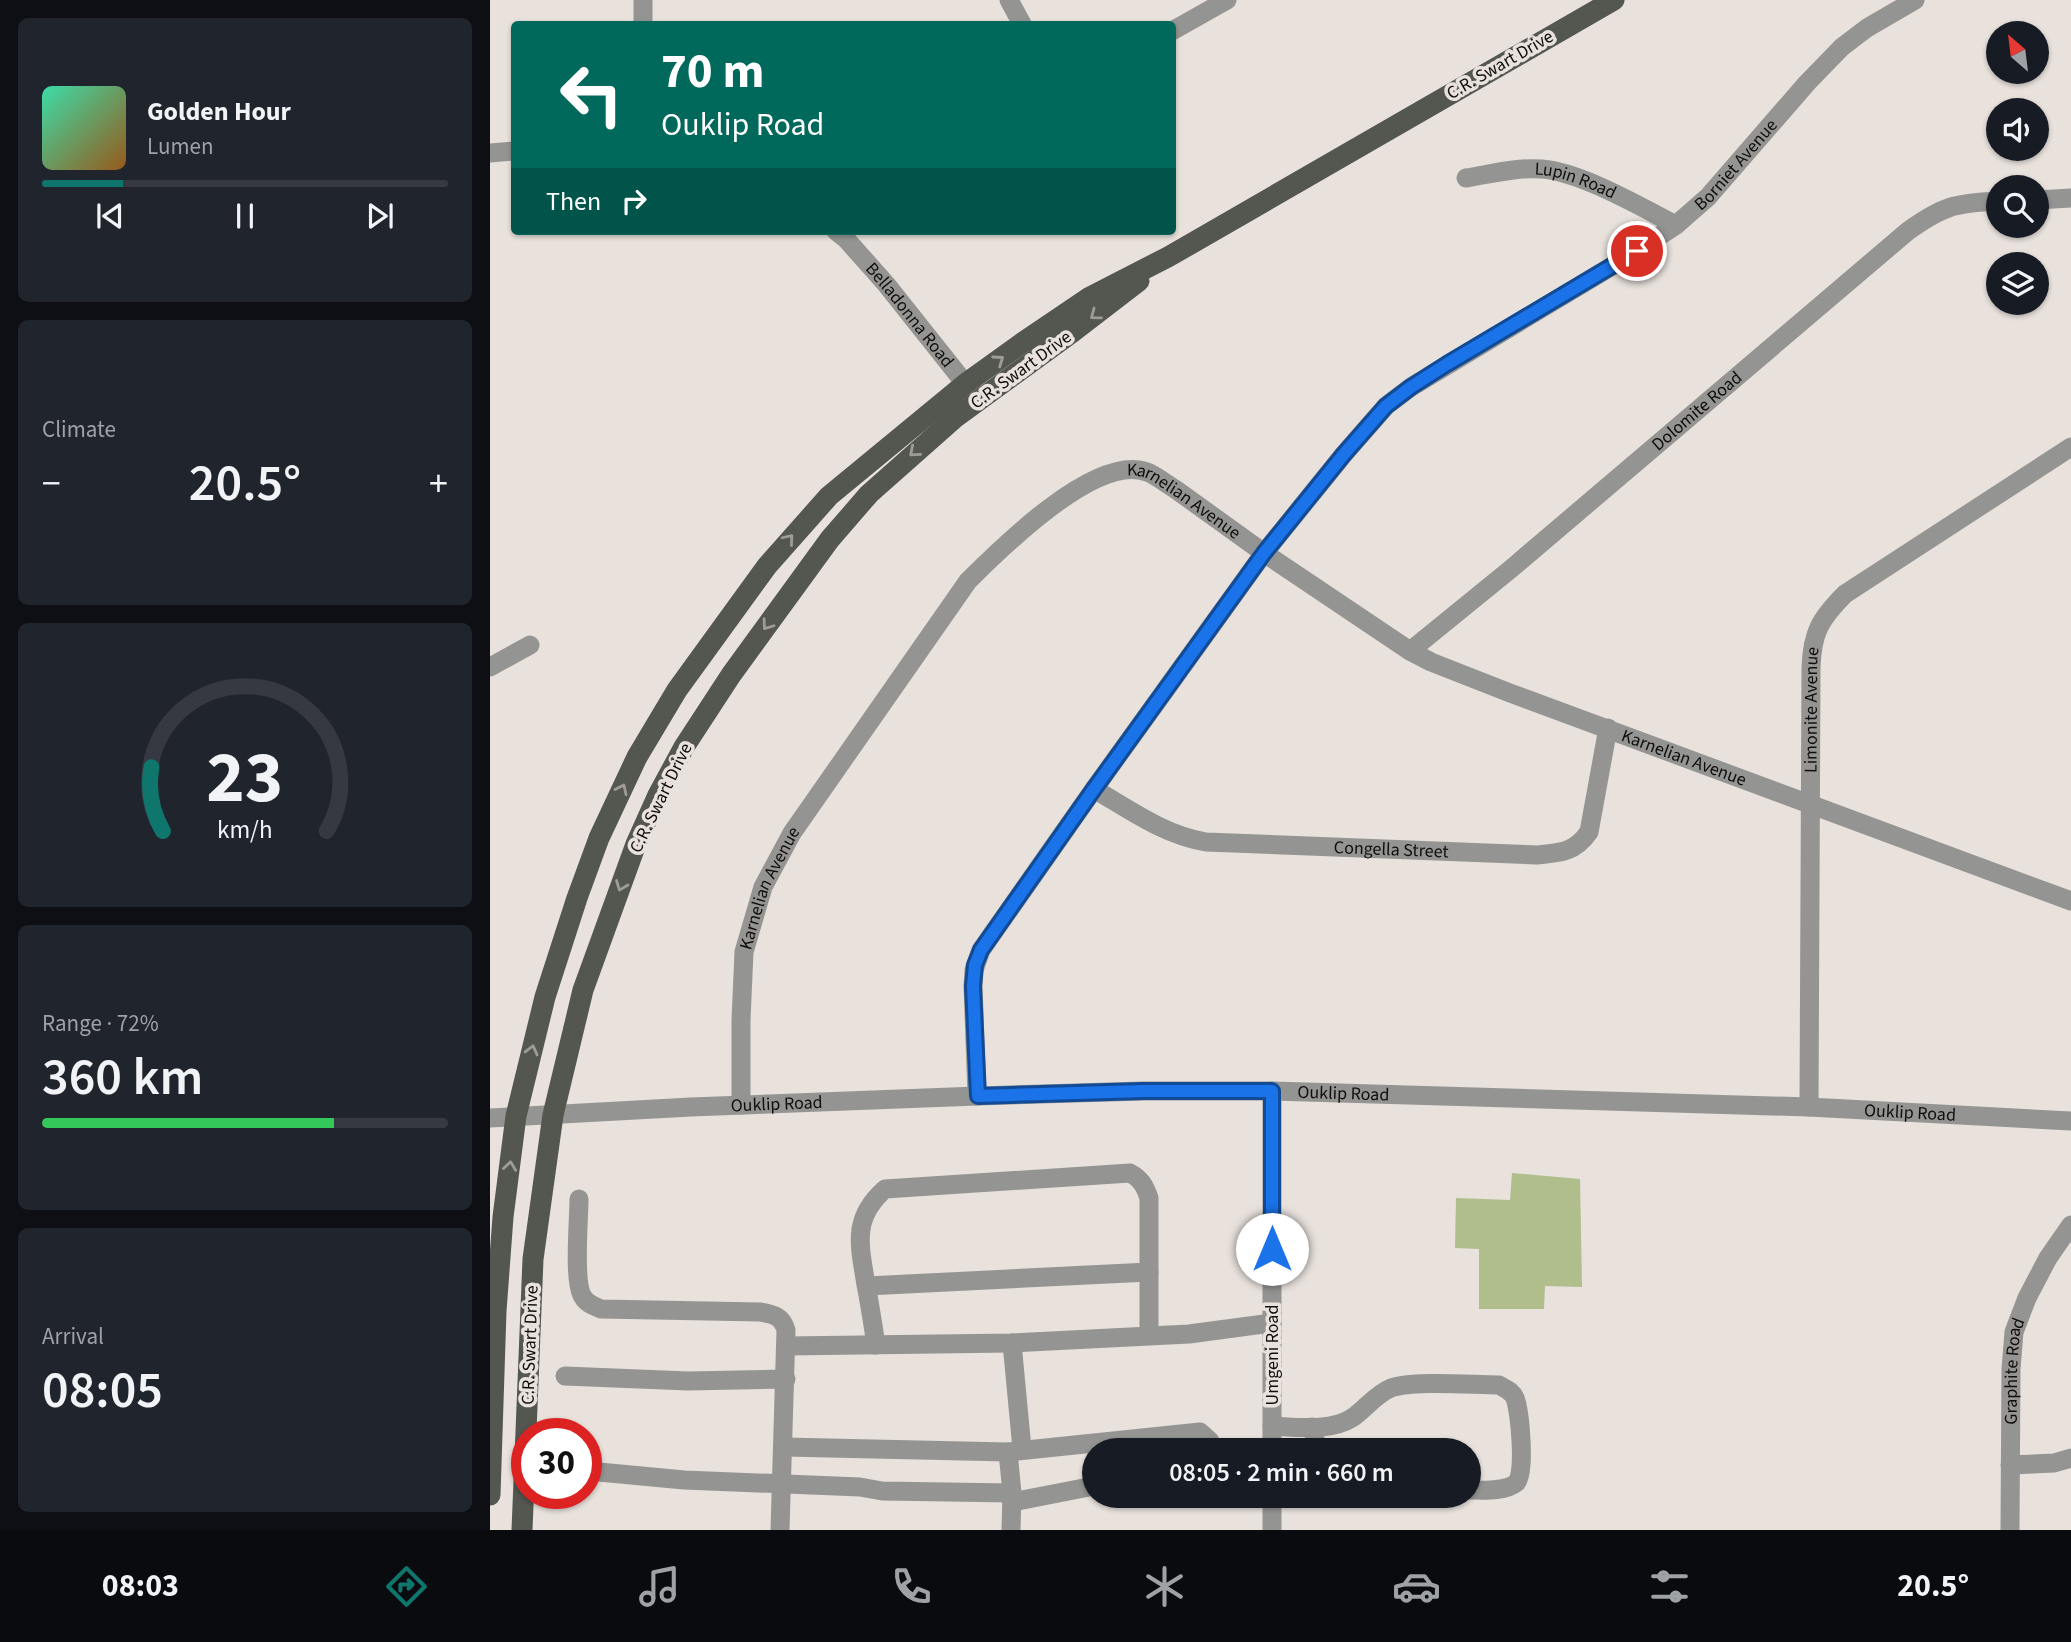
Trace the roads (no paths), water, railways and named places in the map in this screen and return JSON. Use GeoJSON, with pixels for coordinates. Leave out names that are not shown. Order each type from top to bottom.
{"type":"FeatureCollection","features":[{"type":"Feature","properties":{"kind":"main road","name":"C.R. Swart Drive"},"geometry":{"type":"LineString","coordinates":[[490,1495],[496,1311],[503,1217],[516,1116],[545,997],[595,850],[637,757],[677,690],[767,566],[829,496],[873,458],[965,384],[1090,297],[1168,257],[1614,0]]}},
{"type":"Feature","properties":{"kind":"main road","name":"C.R. Swart Drive"},"geometry":{"type":"LineString","coordinates":[[522,1530],[533,1259],[553,1115],[587,978],[636,844],[658,795],[684,747],[738,665],[830,540],[869,494],[956,416],[1121,296],[1168,257]]}},
{"type":"Feature","properties":{"kind":"main road"},"geometry":{"type":"LineString","coordinates":[[490,1177],[503,1217]]}},
{"type":"Feature","properties":{"kind":"street"},"geometry":{"type":"LineString","coordinates":[[643,0],[643,21]]}},
{"type":"Feature","properties":{"kind":"street"},"geometry":{"type":"LineString","coordinates":[[1009,0],[1020,21]]}},
{"type":"Feature","properties":{"kind":"street"},"geometry":{"type":"LineString","coordinates":[[1176,29],[1227,0]]}},
{"type":"Feature","properties":{"kind":"street","name":"Borniet Avenue"},"geometry":{"type":"LineString","coordinates":[[978,1096],[973,986],[981,950],[1264,553],[1344,454],[1397,396],[1676,225],[1708,197],[1807,83],[1842,47],[1867,28],[1915,0]]}},
{"type":"Feature","properties":{"kind":"street"},"geometry":{"type":"LineString","coordinates":[[490,153],[511,151]]}},
{"type":"Feature","properties":{"kind":"street","name":"Lupin Road"},"geometry":{"type":"LineString","coordinates":[[1466,178],[1511,170],[1551,170],[1591,183],[1676,225]]}},
{"type":"Feature","properties":{"kind":"street"},"geometry":{"type":"LineString","coordinates":[[2049,199],[2071,198]]}},
{"type":"Feature","properties":{"kind":"street","name":"Dolomite Road"},"geometry":{"type":"LineString","coordinates":[[1410,651],[1543,542],[1908,231],[1930,216],[1961,203],[1986,202]]}},
{"type":"Feature","properties":{"kind":"street","name":"Belladonna Road"},"geometry":{"type":"LineString","coordinates":[[847,235],[979,401]]}},
{"type":"Feature","properties":{"kind":"street","name":"Limonite Avenue"},"geometry":{"type":"LineString","coordinates":[[1809,1107],[1810,803],[1814,636],[1840,599],[1851,589],[2071,446]]}},
{"type":"Feature","properties":{"kind":"street","name":"Karnelian Avenue"},"geometry":{"type":"LineString","coordinates":[[741,1105],[744,952],[763,887],[792,832],[968,582],[995,553],[1065,496],[1092,480],[1116,471],[1147,472],[1410,651],[1432,662],[2071,901]]}},
{"type":"Feature","properties":{"kind":"street"},"geometry":{"type":"LineString","coordinates":[[490,667],[530,645]]}},
{"type":"Feature","properties":{"kind":"street","name":"Congella Street"},"geometry":{"type":"LineString","coordinates":[[1094,789],[1161,829],[1206,842],[1538,855],[1562,853],[1583,841],[1589,832],[1608,728]]}},
{"type":"Feature","properties":{"kind":"street","name":"Ouklip Road"},"geometry":{"type":"LineString","coordinates":[[490,1118],[978,1096],[1143,1091],[1272,1091],[1809,1107],[2071,1121]]}},
{"type":"Feature","properties":{"kind":"street","name":"Umgeni Road"},"geometry":{"type":"LineString","coordinates":[[1272,1091],[1272,1438]]}},
{"type":"Feature","properties":{"kind":"street"},"geometry":{"type":"LineString","coordinates":[[876,1345],[859,1242],[864,1217],[873,1200],[886,1189],[1130,1173],[1139,1178],[1149,1198],[1149,1335]]}},
{"type":"Feature","properties":{"kind":"street"},"geometry":{"type":"LineString","coordinates":[[579,1199],[578,1283],[583,1299],[591,1305],[601,1309],[771,1314],[781,1318],[785,1324],[786,1379],[780,1530]]}},
{"type":"Feature","properties":{"kind":"street","name":"Graphite Road"},"geometry":{"type":"LineString","coordinates":[[2010,1530],[2011,1369],[2014,1332],[2027,1298],[2048,1258],[2071,1225]]}},
{"type":"Feature","properties":{"kind":"street"},"geometry":{"type":"LineString","coordinates":[[867,1286],[1149,1272]]}},
{"type":"Feature","properties":{"kind":"street"},"geometry":{"type":"LineString","coordinates":[[786,1346],[1012,1343],[1189,1334],[1272,1323]]}},
{"type":"Feature","properties":{"kind":"street"},"geometry":{"type":"LineString","coordinates":[[1010,1530],[1015,1451],[1012,1343]]}},
{"type":"Feature","properties":{"kind":"street"},"geometry":{"type":"LineString","coordinates":[[565,1377],[688,1381],[786,1379]]}},
{"type":"Feature","properties":{"kind":"street"},"geometry":{"type":"LineString","coordinates":[[1272,1426],[1312,1427],[1343,1423],[1393,1387],[1499,1385],[1510,1390],[1515,1397],[1519,1419],[1521,1475],[1516,1484],[1505,1488],[1481,1489]]}},
{"type":"Feature","properties":{"kind":"street"},"geometry":{"type":"LineString","coordinates":[[1312,1427],[1315,1438]]}},
{"type":"Feature","properties":{"kind":"street"},"geometry":{"type":"LineString","coordinates":[[1142,1438],[1200,1432],[1207,1438]]}},
{"type":"Feature","properties":{"kind":"street"},"geometry":{"type":"LineString","coordinates":[[784,1447],[1015,1451],[1082,1444]]}},
{"type":"Feature","properties":{"kind":"street"},"geometry":{"type":"LineString","coordinates":[[2010,1465],[2053,1463],[2071,1458]]}},
{"type":"Feature","properties":{"kind":"street"},"geometry":{"type":"LineString","coordinates":[[602,1472],[684,1480],[783,1483],[1012,1497],[1082,1488]]}},
{"type":"Feature","properties":{"kind":"street"},"geometry":{"type":"LineString","coordinates":[[1272,1508],[1272,1530]]}}]}
